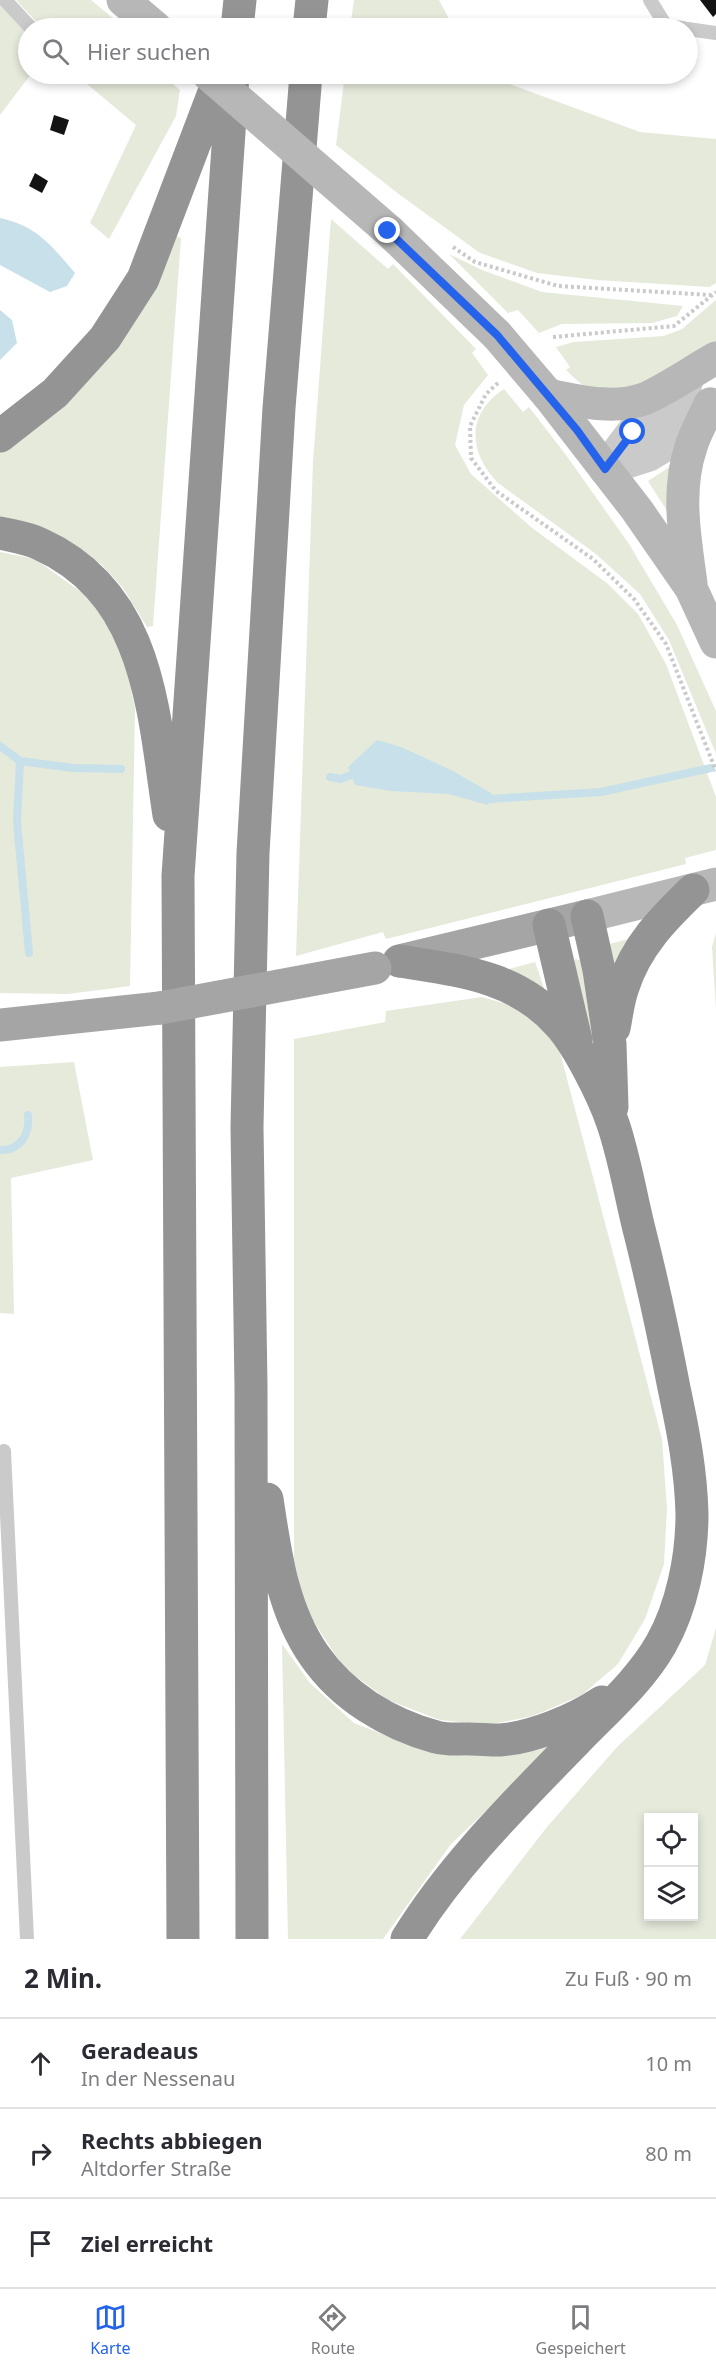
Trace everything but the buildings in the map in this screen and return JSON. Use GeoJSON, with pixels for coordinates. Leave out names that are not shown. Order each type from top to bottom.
{"type":"FeatureCollection","features":[{"type":"Feature","properties":{"kind":"highway"},"geometry":{"type":"LineString","coordinates":[[238,18],[240,0]]}},
{"type":"Feature","properties":{"kind":"highway"},"geometry":{"type":"LineString","coordinates":[[310,18],[312,0]]}},
{"type":"Feature","properties":{"kind":"highway"},"geometry":{"type":"LineString","coordinates":[[0,436],[55,393],[84,362],[105,338],[143,279],[217,84]]}},
{"type":"Feature","properties":{"kind":"highway"},"geometry":{"type":"LineString","coordinates":[[183,1939],[178,876],[232,84]]}},
{"type":"Feature","properties":{"kind":"highway"},"geometry":{"type":"LineString","coordinates":[[252,1939],[247,1127],[253,853],[279,408],[305,84]]}},
{"type":"Feature","properties":{"kind":"highway"},"geometry":{"type":"LineString","coordinates":[[0,533],[37,542],[66,557],[96,583],[123,618],[139,652],[150,693],[178,876]]}},
{"type":"Feature","properties":{"kind":"highway"},"geometry":{"type":"LineString","coordinates":[[594,1048],[639,951],[658,924],[704,887]]}},
{"type":"Feature","properties":{"kind":"highway"},"geometry":{"type":"LineString","coordinates":[[587,916],[599,970],[594,1048]]}},
{"type":"Feature","properties":{"kind":"highway"},"geometry":{"type":"LineString","coordinates":[[408,1939],[451,1877],[492,1829],[636,1680],[661,1644],[675,1612],[687,1561],[692,1516],[688,1458],[657,1302],[594,1048],[549,925]]}},
{"type":"Feature","properties":{"kind":"highway"},"geometry":{"type":"LineString","coordinates":[[388,964],[459,970],[504,983],[539,1004],[562,1026],[594,1048]]}},
{"type":"Feature","properties":{"kind":"highway"},"geometry":{"type":"LineString","coordinates":[[250,1387],[274,1546],[292,1614],[313,1653],[332,1678],[366,1707],[397,1723],[438,1738],[501,1740],[547,1730],[595,1707],[636,1680]]}},
{"type":"Feature","properties":{"kind":"main road"},"geometry":{"type":"LineString","coordinates":[[219,84],[388,231],[497,335],[548,395],[637,510],[691,588],[716,642]]}},
{"type":"Feature","properties":{"kind":"main road"},"geometry":{"type":"LineString","coordinates":[[548,395],[602,404],[620,404],[645,399],[716,358]]}},
{"type":"Feature","properties":{"kind":"main road"},"geometry":{"type":"LineString","coordinates":[[691,588],[684,529],[683,487],[690,447],[713,401]]}},
{"type":"Feature","properties":{"kind":"main road"},"geometry":{"type":"LineString","coordinates":[[0,1025],[160,1008],[240,994],[388,964],[704,887]]}},
{"type":"Feature","properties":{"kind":"street"},"geometry":{"type":"LineString","coordinates":[[605,469],[633,432],[716,358]]}},
{"type":"Feature","properties":{"kind":"street"},"geometry":{"type":"LineString","coordinates":[[605,469],[649,455],[667,444],[713,401]]}},
{"type":"Feature","properties":{"kind":"lane"},"geometry":{"type":"LineString","coordinates":[[5,0],[22,18]]}},
{"type":"Feature","properties":{"kind":"lane"},"geometry":{"type":"LineString","coordinates":[[650,0],[661,18]]}},
{"type":"Feature","properties":{"kind":"lane"},"geometry":{"type":"LineString","coordinates":[[698,31],[716,33]]}},
{"type":"Feature","properties":{"kind":"lane"},"geometry":{"type":"LineString","coordinates":[[4,1451],[27,1939]]}},
{"type":"Feature","properties":{"kind":"path"},"geometry":{"type":"LineString","coordinates":[[447,244],[475,262],[558,286],[711,295]]}},
{"type":"Feature","properties":{"kind":"path"},"geometry":{"type":"LineString","coordinates":[[553,337],[674,326],[716,292]]}},
{"type":"Feature","properties":{"kind":"path"},"geometry":{"type":"LineString","coordinates":[[501,381],[486,394],[470,426],[471,458],[496,491],[593,559],[634,599],[666,644],[716,771]]}},
{"type":"Feature","properties":{"kind":"shaded area"},"geometry":{"type":"Polygon","coordinates":[[[0,0],[18,20],[18,84],[23,84],[0,115],[0,0]]]}},
{"type":"Feature","properties":{"kind":"shaded area"},"geometry":{"type":"Polygon","coordinates":[[[16,0],[91,0],[113,18],[33,18],[16,0]]]}},
{"type":"Feature","properties":{"kind":"shaded area"},"geometry":{"type":"Polygon","coordinates":[[[354,0],[439,0],[449,18],[351,18],[354,0]]]}},
{"type":"Feature","properties":{"kind":"shaded area"},"geometry":{"type":"Polygon","coordinates":[[[87,84],[173,84],[180,90],[176,116],[109,239],[90,223],[136,125],[87,84]]]}},
{"type":"Feature","properties":{"kind":"shaded area"},"geometry":{"type":"Polygon","coordinates":[[[344,84],[509,84],[640,132],[716,139],[716,283],[709,287],[597,280],[537,273],[480,253],[336,145],[344,84]]]}},
{"type":"Feature","properties":{"kind":"shaded area"},"geometry":{"type":"Polygon","coordinates":[[[331,219],[388,269],[393,264],[476,349],[472,353],[488,375],[464,405],[455,445],[471,474],[531,527],[608,584],[638,614],[666,664],[716,797],[716,850],[685,858],[686,864],[386,939],[383,932],[296,956],[313,462],[331,219]]]}},
{"type":"Feature","properties":{"kind":"shaded area"},"geometry":{"type":"Polygon","coordinates":[[[176,236],[181,238],[153,626],[147,627],[123,588],[102,565],[56,534],[0,521],[0,450],[176,236]]]}},
{"type":"Feature","properties":{"kind":"shaded area"},"geometry":{"type":"Polygon","coordinates":[[[449,254],[482,270],[542,292],[683,306],[677,316],[652,323],[562,324],[539,333],[518,310],[508,313],[449,254]]]}},
{"type":"Feature","properties":{"kind":"shaded area"},"geometry":{"type":"Polygon","coordinates":[[[716,300],[716,342],[661,376],[631,389],[602,392],[587,387],[566,370],[570,367],[556,347],[574,342],[664,336],[682,329],[716,300]]]}},
{"type":"Feature","properties":{"kind":"shaded area"},"geometry":{"type":"Polygon","coordinates":[[[504,389],[523,412],[529,407],[566,455],[629,544],[677,625],[716,711],[716,754],[669,640],[640,594],[596,554],[498,483],[481,459],[477,446],[477,422],[492,399],[504,389]]]}},
{"type":"Feature","properties":{"kind":"shaded area"},"geometry":{"type":"Polygon","coordinates":[[[671,466],[667,511],[648,481],[671,466]]]}},
{"type":"Feature","properties":{"kind":"shaded area"},"geometry":{"type":"Polygon","coordinates":[[[0,552],[35,559],[88,597],[123,649],[135,709],[130,986],[68,994],[0,993],[0,552]]]}},
{"type":"Feature","properties":{"kind":"shaded area"},"geometry":{"type":"Polygon","coordinates":[[[716,933],[716,1009],[712,947],[716,933]]]}},
{"type":"Feature","properties":{"kind":"shaded area"},"geometry":{"type":"Polygon","coordinates":[[[632,938],[616,967],[606,945],[632,938]]]}},
{"type":"Feature","properties":{"kind":"shaded area"},"geometry":{"type":"Polygon","coordinates":[[[575,959],[583,961],[595,1049],[591,1054],[571,971],[575,959]]]}},
{"type":"Feature","properties":{"kind":"shaded area"},"geometry":{"type":"Polygon","coordinates":[[[535,962],[544,988],[501,971],[535,962]]]}},
{"type":"Feature","properties":{"kind":"shaded area"},"geometry":{"type":"Polygon","coordinates":[[[482,997],[521,1008],[556,1037],[662,1439],[667,1509],[664,1564],[645,1619],[618,1664],[582,1695],[533,1716],[487,1725],[440,1720],[388,1700],[343,1667],[305,1608],[294,1559],[294,1039],[385,1022],[386,1011],[482,997]]]}},
{"type":"Feature","properties":{"kind":"shaded area"},"geometry":{"type":"Polygon","coordinates":[[[74,1062],[93,1160],[11,1178],[14,1314],[0,1313],[0,1067],[74,1062]]]}},
{"type":"Feature","properties":{"kind":"shaded area"},"geometry":{"type":"Polygon","coordinates":[[[716,1628],[716,1939],[460,1939],[547,1827],[617,1747],[705,1665],[716,1628]]]}},
{"type":"Feature","properties":{"kind":"shaded area"},"geometry":{"type":"Polygon","coordinates":[[[282,1644],[310,1683],[354,1723],[403,1742],[464,1756],[503,1753],[551,1744],[547,1753],[451,1844],[383,1939],[288,1939],[282,1644]]]}},
{"type":"Feature","properties":{"kind":"water"},"geometry":{"type":"Polygon","coordinates":[[[0,218],[24,226],[50,245],[75,273],[67,286],[50,292],[0,265],[0,218]]]}},
{"type":"Feature","properties":{"kind":"water"},"geometry":{"type":"Polygon","coordinates":[[[0,310],[12,320],[17,343],[0,360],[0,310]]]}},
{"type":"Feature","properties":{"kind":"water"},"geometry":{"type":"Polygon","coordinates":[[[377,740],[401,747],[451,770],[491,793],[488,805],[448,794],[391,791],[355,785],[348,767],[377,740]]]}},
{"type":"Feature","properties":{"kind":"waterway"},"geometry":{"type":"LineString","coordinates":[[0,746],[20,761],[73,768],[121,769]]}},
{"type":"Feature","properties":{"kind":"waterway"},"geometry":{"type":"LineString","coordinates":[[20,761],[17,822],[29,953]]}},
{"type":"Feature","properties":{"kind":"waterway"},"geometry":{"type":"LineString","coordinates":[[489,799],[601,792],[711,768]]}},
{"type":"Feature","properties":{"kind":"waterway"},"geometry":{"type":"LineString","coordinates":[[330,777],[341,779],[351,775]]}},
{"type":"Feature","properties":{"kind":"waterway"},"geometry":{"type":"LineString","coordinates":[[0,1150],[14,1147],[23,1140],[28,1115]]}},
{"type":"Feature","properties":{"kind":"route"},"geometry":{"type":"LineString","coordinates":[[388,231],[497,335],[577,430],[605,469],[633,432]]}}]}
